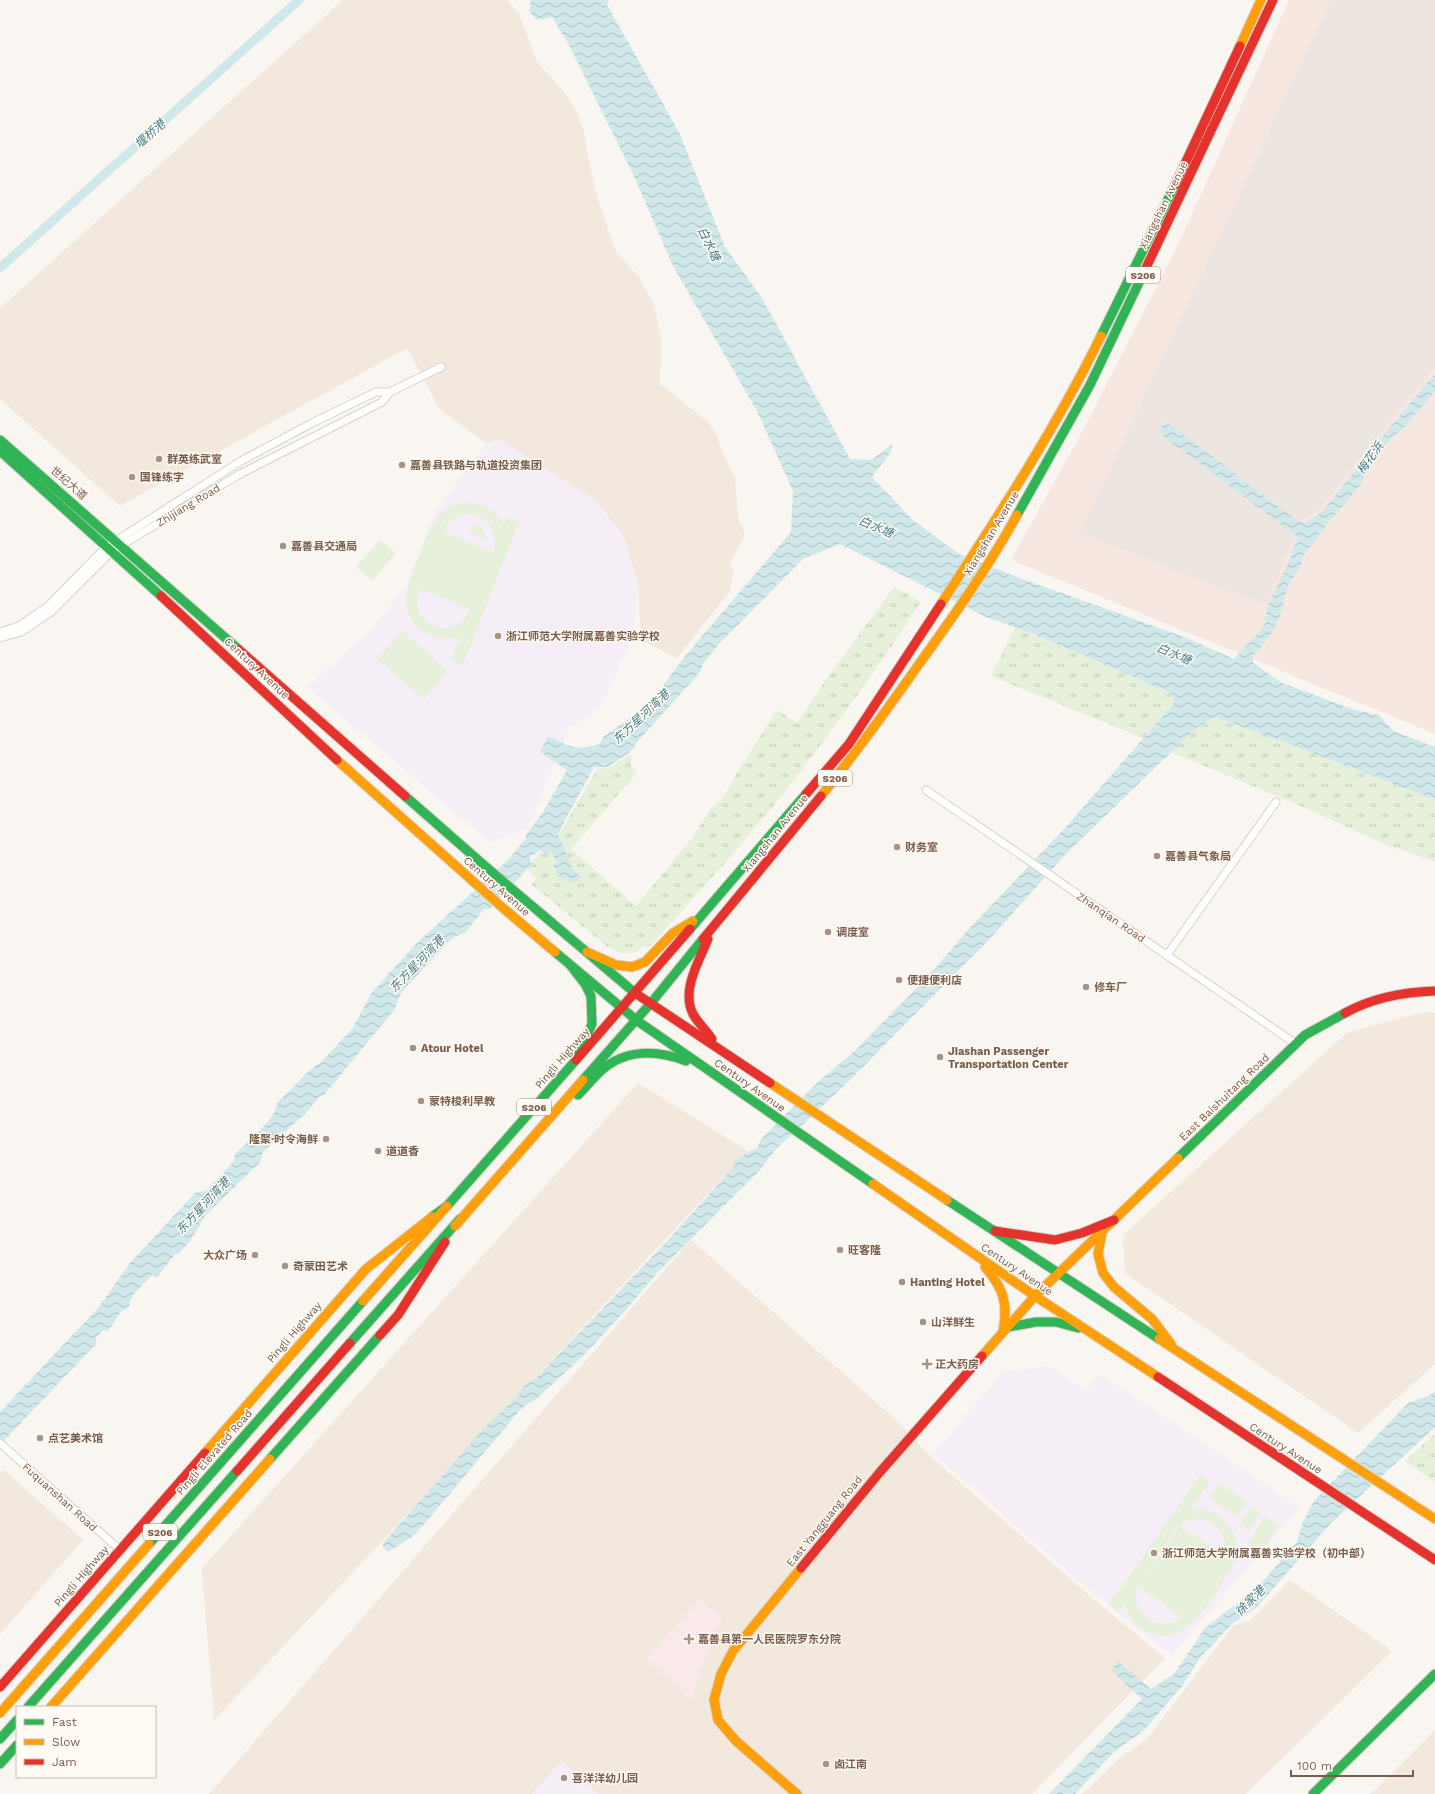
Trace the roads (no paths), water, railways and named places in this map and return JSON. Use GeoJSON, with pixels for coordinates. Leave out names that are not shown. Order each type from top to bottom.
{"type":"FeatureCollection","features":[{"type":"Feature","properties":{"kind":"main road","name":"Xiangshan Avenue"},"geometry":{"type":"LineString","coordinates":[[622,1008],[849,744],[987,534],[1081,377],[1204,126],[1261,0]]}},
{"type":"Feature","properties":{"kind":"main road","name":"Xiangshan Avenue"},"geometry":{"type":"LineString","coordinates":[[636,1020],[855,754],[950,621],[1001,544],[1090,385],[1273,0]]}},
{"type":"Feature","properties":{"kind":"main road","name":"世纪大道"},"geometry":{"type":"LineString","coordinates":[[0,440],[119,543]]}},
{"type":"Feature","properties":{"kind":"main road","name":"世纪大道"},"geometry":{"type":"LineString","coordinates":[[0,451],[109,548]]}},
{"type":"Feature","properties":{"kind":"main road","name":"Century Avenue"},"geometry":{"type":"LineString","coordinates":[[119,543],[486,868],[635,993],[1059,1274],[1435,1519]]}},
{"type":"Feature","properties":{"kind":"main road","name":"Century Avenue"},"geometry":{"type":"LineString","coordinates":[[109,548],[364,784],[503,908],[636,1020],[1035,1296],[1434,1560]]}},
{"type":"Feature","properties":{"kind":"main road"},"geometry":{"type":"LineString","coordinates":[[587,952],[616,965],[632,967],[646,962],[673,933],[702,915]]}},
{"type":"Feature","properties":{"kind":"main road"},"geometry":{"type":"LineString","coordinates":[[712,928],[690,982],[689,1001],[697,1021],[723,1051]]}},
{"type":"Feature","properties":{"kind":"main road"},"geometry":{"type":"LineString","coordinates":[[571,966],[585,984],[591,996],[592,1011],[592,1024],[574,1062]]}},
{"type":"Feature","properties":{"kind":"main road","name":"East Baishuitang Road"},"geometry":{"type":"LineString","coordinates":[[1059,1274],[1305,1035],[1358,1006],[1410,992],[1435,991]]}},
{"type":"Feature","properties":{"kind":"main road","name":"Pingli Highway"},"geometry":{"type":"LineString","coordinates":[[0,1687],[366,1269],[447,1206],[622,1008]]}},
{"type":"Feature","properties":{"kind":"main road","name":"S206"},"geometry":{"type":"LineString","coordinates":[[29,1706],[636,1020]]}},
{"type":"Feature","properties":{"kind":"main road"},"geometry":{"type":"LineString","coordinates":[[556,1110],[576,1097],[606,1067],[624,1057],[639,1052],[658,1052],[675,1056],[710,1071]]}},
{"type":"Feature","properties":{"kind":"main road","name":"Pingli Elevated Road"},"geometry":{"type":"LineString","coordinates":[[0,1713],[447,1206]]}},
{"type":"Feature","properties":{"kind":"main road"},"geometry":{"type":"LineString","coordinates":[[52,1706],[398,1314],[460,1219]]}},
{"type":"Feature","properties":{"kind":"main road"},"geometry":{"type":"LineString","coordinates":[[994,1231],[1013,1232],[1055,1240],[1082,1233],[1114,1220]]}},
{"type":"Feature","properties":{"kind":"main road"},"geometry":{"type":"LineString","coordinates":[[933,1226],[942,1238],[984,1266],[997,1280],[1006,1305],[1006,1329],[1036,1322],[1056,1322],[1090,1332]]}},
{"type":"Feature","properties":{"kind":"main road"},"geometry":{"type":"LineString","coordinates":[[1102,1232],[1098,1254],[1105,1278],[1116,1290],[1145,1312],[1158,1325],[1173,1348]]}},
{"type":"Feature","properties":{"kind":"main road","name":"East Yangguang Road"},"geometry":{"type":"LineString","coordinates":[[797,1794],[736,1741],[718,1720],[714,1700],[721,1674],[733,1651],[880,1472],[1035,1296],[1059,1274]]}},
{"type":"Feature","properties":{"kind":"main road"},"geometry":{"type":"LineString","coordinates":[[1313,1794],[1435,1674]]}},
{"type":"Feature","properties":{"kind":"main road"},"geometry":{"type":"LineString","coordinates":[[0,1739],[16,1721]]}},
{"type":"Feature","properties":{"kind":"main road"},"geometry":{"type":"LineString","coordinates":[[0,1764],[16,1746]]}},
{"type":"Feature","properties":{"kind":"street","name":"Zhijiang Road"},"geometry":{"type":"LineString","coordinates":[[0,632],[19,626],[47,607],[109,548],[240,474],[382,402],[390,392],[441,367]]}},
{"type":"Feature","properties":{"kind":"street","name":"Zhijiang Road"},"geometry":{"type":"LineString","coordinates":[[119,543],[242,461],[306,426],[376,392],[390,392]]}},
{"type":"Feature","properties":{"kind":"street","name":"Zhijiang Road"},"geometry":{"type":"LineString","coordinates":[[0,638],[21,632],[51,612],[109,548]]}},
{"type":"Feature","properties":{"kind":"street","name":"Zhanqian Road"},"geometry":{"type":"LineString","coordinates":[[926,790],[1296,1044]]}},
{"type":"Feature","properties":{"kind":"street"},"geometry":{"type":"LineString","coordinates":[[1167,954],[1276,802]]}},
{"type":"Feature","properties":{"kind":"street","name":"Fuquanshan Road"},"geometry":{"type":"LineString","coordinates":[[1,1444],[120,1550]]}},
{"type":"Feature","properties":{"kind":"water"},"geometry":{"type":"Polygon","coordinates":[[[531,0],[609,0],[607,5],[679,132],[725,247],[762,298],[850,459],[871,460],[893,444],[890,453],[872,477],[914,521],[959,554],[1017,577],[1187,638],[1234,659],[1262,629],[1266,622],[1263,617],[1267,616],[1266,609],[1290,559],[1298,537],[1168,440],[1161,434],[1160,428],[1165,422],[1174,427],[1297,521],[1305,523],[1323,511],[1385,433],[1435,374],[1435,391],[1403,429],[1382,448],[1358,488],[1328,523],[1303,556],[1302,563],[1288,586],[1279,619],[1271,634],[1253,656],[1253,663],[1282,683],[1355,710],[1379,715],[1393,731],[1435,747],[1435,800],[1276,739],[1214,717],[1196,728],[1065,855],[986,943],[845,1085],[775,1150],[760,1170],[658,1272],[583,1356],[534,1401],[520,1410],[420,1529],[413,1536],[388,1552],[383,1547],[383,1543],[485,1427],[519,1395],[524,1386],[536,1378],[670,1238],[735,1165],[733,1162],[752,1150],[757,1149],[761,1139],[820,1080],[855,1051],[929,975],[969,929],[1066,827],[1174,703],[1173,694],[1033,634],[986,617],[840,544],[803,559],[718,645],[702,665],[701,671],[638,741],[630,752],[608,767],[594,767],[558,835],[565,849],[571,867],[581,877],[576,883],[560,878],[554,866],[557,861],[551,852],[545,854],[541,850],[530,857],[531,865],[490,909],[484,909],[465,933],[454,937],[445,945],[401,993],[395,1009],[324,1095],[320,1096],[306,1113],[263,1152],[260,1162],[204,1217],[190,1241],[178,1254],[176,1253],[157,1277],[152,1275],[134,1294],[129,1303],[130,1305],[126,1310],[122,1310],[108,1331],[103,1330],[96,1338],[96,1344],[0,1445],[0,1412],[98,1308],[130,1263],[195,1193],[207,1190],[234,1161],[235,1154],[267,1123],[274,1113],[278,1102],[309,1071],[322,1061],[353,1028],[372,992],[419,941],[509,859],[526,838],[526,835],[543,812],[567,770],[540,752],[548,736],[573,747],[585,747],[600,744],[603,737],[641,710],[656,695],[686,655],[791,532],[793,491],[757,411],[673,266],[634,176],[568,43],[552,17],[537,20],[529,11],[531,0]]]}},
{"type":"Feature","properties":{"kind":"water","name":"徐家港"},"geometry":{"type":"Polygon","coordinates":[[[1435,1392],[1435,1427],[1331,1523],[1257,1607],[1232,1624],[1200,1658],[1182,1686],[1144,1730],[1113,1753],[1075,1794],[1049,1794],[1142,1699],[1111,1670],[1118,1661],[1151,1689],[1175,1673],[1205,1628],[1240,1601],[1265,1579],[1297,1542],[1303,1522],[1314,1501],[1408,1403],[1435,1392]]]}},
{"type":"Feature","properties":{"kind":"waterway","name":"堰桥港"},"geometry":{"type":"LineString","coordinates":[[0,268],[299,0]]}},
{"type":"Feature","properties":{"kind":"place","name":"群英练武室"},"geometry":{"type":"Point","coordinates":[159,459]}},
{"type":"Feature","properties":{"kind":"place","name":"嘉善县铁路与轨道投资集团"},"geometry":{"type":"Point","coordinates":[402,465]}},
{"type":"Feature","properties":{"kind":"place","name":"国锋练字"},"geometry":{"type":"Point","coordinates":[132,477]}},
{"type":"Feature","properties":{"kind":"place","name":"嘉善县交通局"},"geometry":{"type":"Point","coordinates":[283,546]}},
{"type":"Feature","properties":{"kind":"place","name":"浙江师范大学附属嘉善实验学校"},"geometry":{"type":"Point","coordinates":[498,636]}},
{"type":"Feature","properties":{"kind":"place","name":"财务室"},"geometry":{"type":"Point","coordinates":[897,847]}},
{"type":"Feature","properties":{"kind":"place","name":"嘉善县气象局"},"geometry":{"type":"Point","coordinates":[1157,856]}},
{"type":"Feature","properties":{"kind":"place","name":"调度室"},"geometry":{"type":"Point","coordinates":[828,932]}},
{"type":"Feature","properties":{"kind":"place","name":"便捷便利店"},"geometry":{"type":"Point","coordinates":[899,980]}},
{"type":"Feature","properties":{"kind":"place","name":"修车厂"},"geometry":{"type":"Point","coordinates":[1086,987]}},
{"type":"Feature","properties":{"kind":"place","name":"Atour Hotel"},"geometry":{"type":"Point","coordinates":[413,1048]}},
{"type":"Feature","properties":{"kind":"place","name":"Jiashan Passenger Transportation Center"},"geometry":{"type":"Point","coordinates":[940,1057]}},
{"type":"Feature","properties":{"kind":"place","name":"蒙特梭利早教"},"geometry":{"type":"Point","coordinates":[421,1101]}},
{"type":"Feature","properties":{"kind":"place","name":"隆聚·时令海鲜"},"geometry":{"type":"Point","coordinates":[326,1139]}},
{"type":"Feature","properties":{"kind":"place","name":"道道香"},"geometry":{"type":"Point","coordinates":[378,1151]}},
{"type":"Feature","properties":{"kind":"place","name":"旺客隆"},"geometry":{"type":"Point","coordinates":[840,1250]}},
{"type":"Feature","properties":{"kind":"place","name":"大众广场"},"geometry":{"type":"Point","coordinates":[255,1255]}},
{"type":"Feature","properties":{"kind":"place","name":"奇蒙田艺术"},"geometry":{"type":"Point","coordinates":[285,1266]}},
{"type":"Feature","properties":{"kind":"place","name":"Hanting Hotel"},"geometry":{"type":"Point","coordinates":[902,1282]}},
{"type":"Feature","properties":{"kind":"place","name":"山洋鲜生"},"geometry":{"type":"Point","coordinates":[923,1322]}},
{"type":"Feature","properties":{"kind":"place","name":"正大药房"},"geometry":{"type":"Point","coordinates":[927,1364]}},
{"type":"Feature","properties":{"kind":"place","name":"点艺美术馆"},"geometry":{"type":"Point","coordinates":[40,1438]}},
{"type":"Feature","properties":{"kind":"place","name":"浙江师范大学附属嘉善实验学校（初中部）"},"geometry":{"type":"Point","coordinates":[1154,1553]}},
{"type":"Feature","properties":{"kind":"place","name":"嘉善县第一人民医院罗东分院"},"geometry":{"type":"Point","coordinates":[689,1639]}},
{"type":"Feature","properties":{"kind":"place","name":"卤江南"},"geometry":{"type":"Point","coordinates":[826,1764]}},
{"type":"Feature","properties":{"kind":"place","name":"喜洋洋幼儿园"},"geometry":{"type":"Point","coordinates":[564,1778]}},
{"type":"Feature","properties":{"kind":"water label","name":"白水塘"},"geometry":{"type":"Point","coordinates":[709,244]}},
{"type":"Feature","properties":{"kind":"water label","name":"梅花浜"},"geometry":{"type":"Point","coordinates":[1370,458]}},
{"type":"Feature","properties":{"kind":"water label","name":"白水塘"},"geometry":{"type":"Point","coordinates":[876,527]}},
{"type":"Feature","properties":{"kind":"water label","name":"白水塘"},"geometry":{"type":"Point","coordinates":[1174,654]}},
{"type":"Feature","properties":{"kind":"water label","name":"东方星河湾港"},"geometry":{"type":"Point","coordinates":[641,717]}},
{"type":"Feature","properties":{"kind":"water label","name":"东方星河湾港"},"geometry":{"type":"Point","coordinates":[417,964]}},
{"type":"Feature","properties":{"kind":"water label","name":"东方星河湾港"},"geometry":{"type":"Point","coordinates":[203,1206]}}]}
